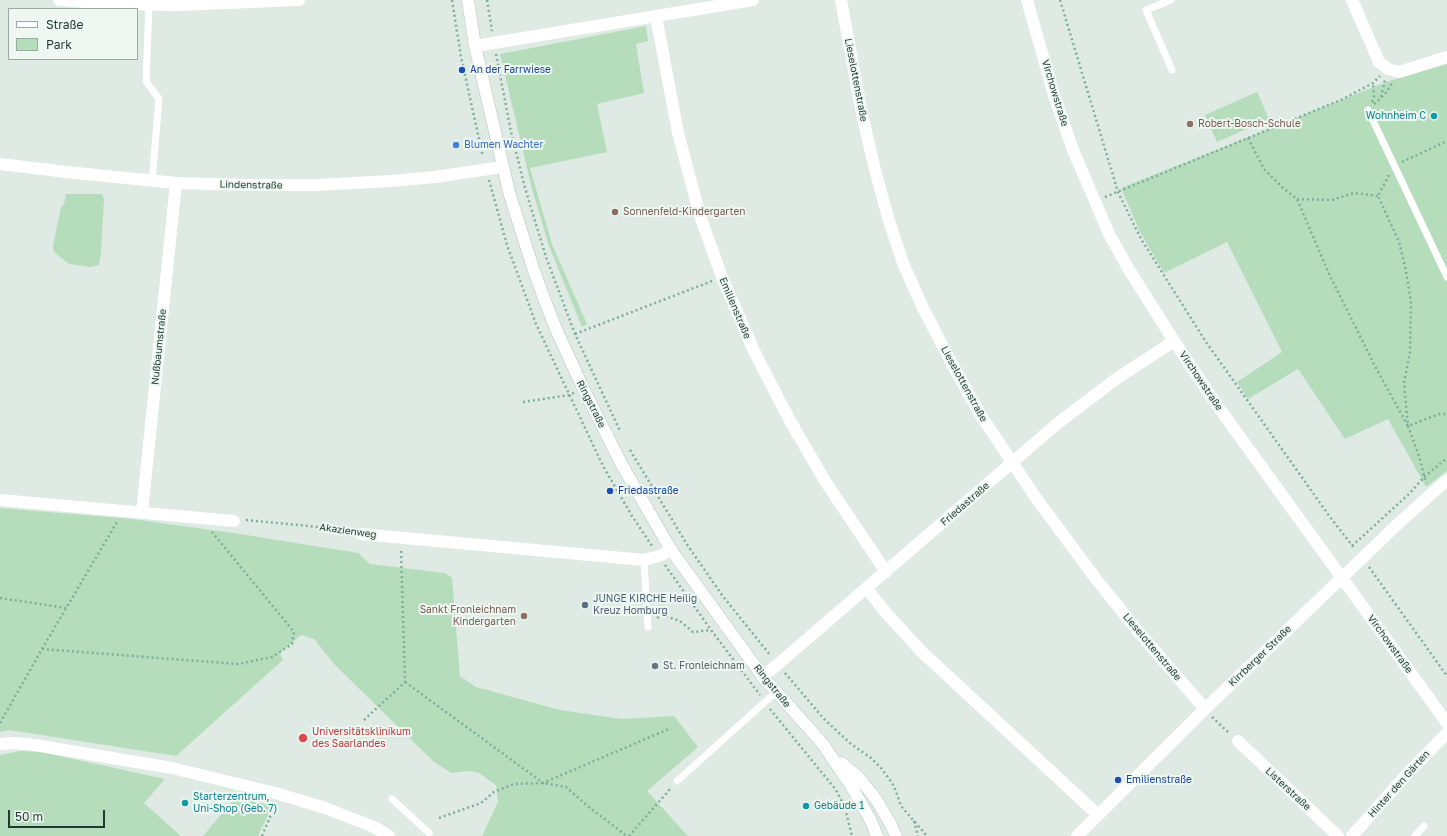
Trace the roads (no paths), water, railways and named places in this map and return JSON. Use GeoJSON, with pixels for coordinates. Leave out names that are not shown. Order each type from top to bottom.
{"type":"FeatureCollection","features":[{"type":"Feature","properties":{"kind":"street"},"geometry":{"type":"LineString","coordinates":[[59,0],[149,5],[177,2],[299,0]]}},
{"type":"Feature","properties":{"kind":"street","name":"Ringstraße"},"geometry":{"type":"LineString","coordinates":[[468,0],[475,46],[502,168],[533,268],[561,340],[622,465],[671,550],[722,622],[763,676],[822,743],[850,784],[871,821],[877,836]]}},
{"type":"Feature","properties":{"kind":"street"},"geometry":{"type":"LineString","coordinates":[[475,46],[753,0]]}},
{"type":"Feature","properties":{"kind":"street","name":"Lieselottenstraße"},"geometry":{"type":"LineString","coordinates":[[841,0],[862,114],[889,221],[903,263],[923,308],[980,414],[1062,535],[1142,636],[1204,709]]}},
{"type":"Feature","properties":{"kind":"street"},"geometry":{"type":"LineString","coordinates":[[1352,0],[1379,62],[1393,70],[1447,57]]}},
{"type":"Feature","properties":{"kind":"street","name":"Virchowstraße"},"geometry":{"type":"LineString","coordinates":[[1030,3],[1054,95],[1068,136],[1094,201],[1110,236],[1128,268],[1174,341],[1219,408],[1447,723]]}},
{"type":"Feature","properties":{"kind":"street","name":"Emilienstraße"},"geometry":{"type":"LineString","coordinates":[[656,16],[678,133],[700,216],[722,277],[754,351],[788,419],[825,481],[886,572]]}},
{"type":"Feature","properties":{"kind":"street","name":"Lindenstraße"},"geometry":{"type":"LineString","coordinates":[[0,164],[152,181],[252,185],[318,185],[391,181],[435,178],[502,168]]}},
{"type":"Feature","properties":{"kind":"street","name":"Nußbaumstraße"},"geometry":{"type":"LineString","coordinates":[[142,512],[176,183]]}},
{"type":"Feature","properties":{"kind":"street","name":"Friedastraße"},"geometry":{"type":"LineString","coordinates":[[763,676],[867,589],[1058,423],[1116,379],[1174,341]]}},
{"type":"Feature","properties":{"kind":"street","name":"Kirrberger Straße"},"geometry":{"type":"LineString","coordinates":[[1077,836],[1204,709],[1363,557],[1432,492],[1447,480]]}},
{"type":"Feature","properties":{"kind":"street"},"geometry":{"type":"LineString","coordinates":[[0,500],[234,521]]}},
{"type":"Feature","properties":{"kind":"street","name":"Akazienweg"},"geometry":{"type":"LineString","coordinates":[[361,534],[644,560],[659,556],[671,550]]}},
{"type":"Feature","properties":{"kind":"street"},"geometry":{"type":"LineString","coordinates":[[867,589],[887,614],[922,652],[1098,815]]}},
{"type":"Feature","properties":{"kind":"street","name":"Hinter den Gärten"},"geometry":{"type":"LineString","coordinates":[[1355,835],[1406,775],[1447,733]]}},
{"type":"Feature","properties":{"kind":"street","name":"Listerstraße"},"geometry":{"type":"LineString","coordinates":[[1238,741],[1338,836]]}},
{"type":"Feature","properties":{"kind":"street"},"geometry":{"type":"LineString","coordinates":[[0,744],[13,743],[35,745],[172,768],[279,794],[324,808],[351,818],[389,836]]}},
{"type":"Feature","properties":{"kind":"street","name":"Ringstraße"},"geometry":{"type":"LineString","coordinates":[[829,754],[858,777],[876,799],[896,836]]}},
{"type":"Feature","properties":{"kind":"lane"},"geometry":{"type":"LineString","coordinates":[[1171,0],[1146,10],[1172,70]]}},
{"type":"Feature","properties":{"kind":"lane"},"geometry":{"type":"LineString","coordinates":[[149,5],[146,81],[159,100],[152,181]]}},
{"type":"Feature","properties":{"kind":"lane"},"geometry":{"type":"LineString","coordinates":[[1368,110],[1447,277]]}},
{"type":"Feature","properties":{"kind":"lane"},"geometry":{"type":"LineString","coordinates":[[644,560],[648,624]]}},
{"type":"Feature","properties":{"kind":"lane"},"geometry":{"type":"LineString","coordinates":[[677,780],[776,692]]}},
{"type":"Feature","properties":{"kind":"lane"},"geometry":{"type":"LineString","coordinates":[[392,800],[429,833]]}},
{"type":"Feature","properties":{"kind":"lane"},"geometry":{"type":"LineString","coordinates":[[1415,836],[1424,826]]}},
{"type":"Feature","properties":{"kind":"place","name":"An der Farrwiese"},"geometry":{"type":"Point","coordinates":[462,70]}},
{"type":"Feature","properties":{"kind":"place","name":"Wohnheim C"},"geometry":{"type":"Point","coordinates":[1434,116]}},
{"type":"Feature","properties":{"kind":"place","name":"Robert-Bosch-Schule"},"geometry":{"type":"Point","coordinates":[1190,124]}},
{"type":"Feature","properties":{"kind":"place","name":"Blumen Wachter"},"geometry":{"type":"Point","coordinates":[456,145]}},
{"type":"Feature","properties":{"kind":"place","name":"Sonnenfeld-Kindergarten"},"geometry":{"type":"Point","coordinates":[615,212]}},
{"type":"Feature","properties":{"kind":"place","name":"Friedastraße"},"geometry":{"type":"Point","coordinates":[610,491]}},
{"type":"Feature","properties":{"kind":"place","name":"JUNGE KIRCHE Heilig Kreuz Homburg"},"geometry":{"type":"Point","coordinates":[585,605]}},
{"type":"Feature","properties":{"kind":"place","name":"Sankt Fronleichnam Kindergarten"},"geometry":{"type":"Point","coordinates":[524,616]}},
{"type":"Feature","properties":{"kind":"place","name":"St. Fronleichnam"},"geometry":{"type":"Point","coordinates":[655,666]}},
{"type":"Feature","properties":{"kind":"place","name":"Universitätsklinikum des Saarlandes"},"geometry":{"type":"Point","coordinates":[303,738]}},
{"type":"Feature","properties":{"kind":"place","name":"Emilienstraße"},"geometry":{"type":"Point","coordinates":[1118,780]}},
{"type":"Feature","properties":{"kind":"place","name":"Starterzentrum, Uni-Shop (Geb. 7)"},"geometry":{"type":"Point","coordinates":[185,803]}},
{"type":"Feature","properties":{"kind":"place","name":"Gebäude 1"},"geometry":{"type":"Point","coordinates":[806,806]}}]}
